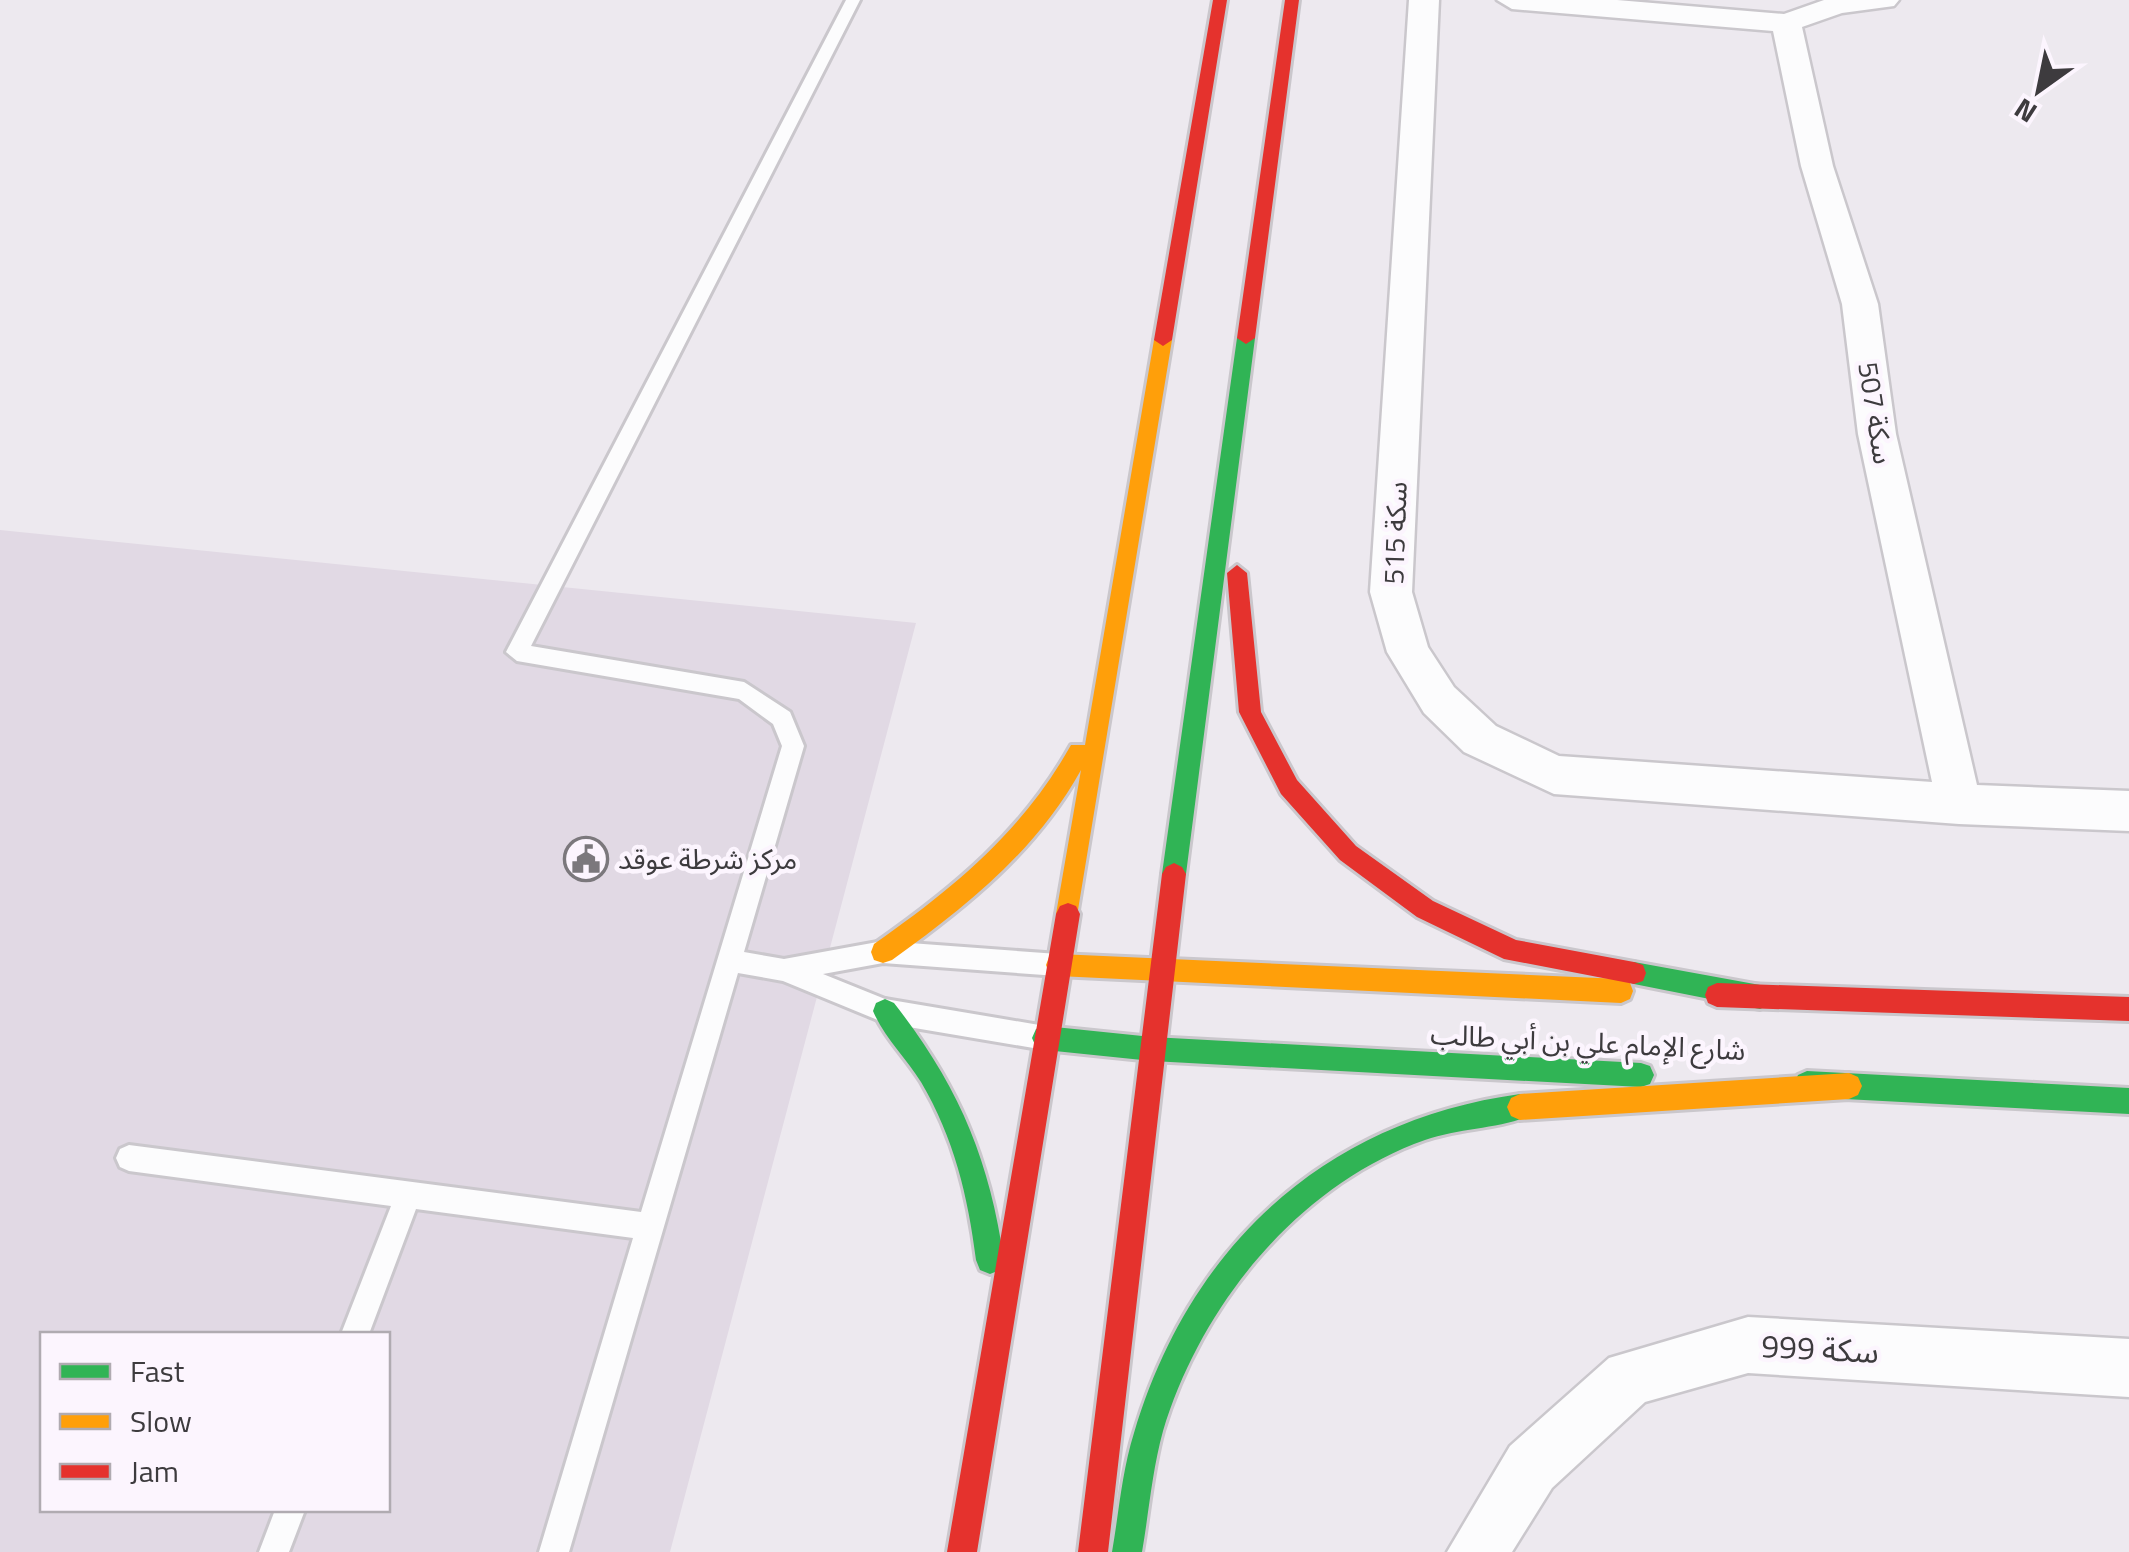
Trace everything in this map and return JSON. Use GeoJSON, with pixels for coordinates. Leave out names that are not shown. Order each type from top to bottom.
{"type":"FeatureCollection","features":[{"type":"Feature","properties":{"kind":"main road"},"geometry":{"type":"LineString","coordinates":[[962,1552],[1220,0]]}},
{"type":"Feature","properties":{"kind":"main road"},"geometry":{"type":"LineString","coordinates":[[1093,1552],[1161,970],[1292,0]]}},
{"type":"Feature","properties":{"kind":"main road"},"geometry":{"type":"LineString","coordinates":[[1228,476],[1250,712],[1289,787],[1348,853],[1426,909],[1513,951],[1760,997]]}},
{"type":"Feature","properties":{"kind":"main road"},"geometry":{"type":"LineString","coordinates":[[883,952],[1018,850],[1059,798],[1102,698]]}},
{"type":"Feature","properties":{"kind":"main road","name":"شارع الإمام علي بن أبي طالب"},"geometry":{"type":"LineString","coordinates":[[1058,965],[1760,997],[2129,1009]]}},
{"type":"Feature","properties":{"kind":"main road"},"geometry":{"type":"LineString","coordinates":[[885,1011],[918,1050],[955,1108],[983,1186],[997,1335]]}},
{"type":"Feature","properties":{"kind":"main road","name":"شارع الإمام علي بن أبي طالب"},"geometry":{"type":"LineString","coordinates":[[1045,1038],[1152,1048],[2129,1100]]}},
{"type":"Feature","properties":{"kind":"main road"},"geometry":{"type":"LineString","coordinates":[[1126,1552],[1152,1421],[1198,1315],[1268,1227],[1322,1179],[1396,1135],[1496,1110],[1849,1086]]}},
{"type":"Feature","properties":{"kind":"street","name":"سكة 515"},"geometry":{"type":"LineString","coordinates":[[1424,0],[1391,592],[1408,652],[1439,700],[1480,739],[1554,775],[1959,804],[2129,811]]}},
{"type":"Feature","properties":{"kind":"street"},"geometry":{"type":"LineString","coordinates":[[1512,0],[1786,24],[1838,6],[1884,0]]}},
{"type":"Feature","properties":{"kind":"street","name":"سكة 507"},"geometry":{"type":"LineString","coordinates":[[1786,24],[1817,166],[1860,304],[1876,434],[1959,804]]}},
{"type":"Feature","properties":{"kind":"street","name":"سكة 999"},"geometry":{"type":"LineString","coordinates":[[1477,1552],[1531,1467],[1628,1378],[1748,1344],[2129,1368]]}},
{"type":"Feature","properties":{"kind":"lane"},"geometry":{"type":"LineString","coordinates":[[554,1552],[792,746],[782,718],[744,691],[517,652],[852,0]]}},
{"type":"Feature","properties":{"kind":"lane"},"geometry":{"type":"LineString","coordinates":[[784,970],[883,952],[1058,965]]}},
{"type":"Feature","properties":{"kind":"lane"},"geometry":{"type":"LineString","coordinates":[[731,961],[784,970],[885,1011],[1045,1038]]}},
{"type":"Feature","properties":{"kind":"lane"},"geometry":{"type":"LineString","coordinates":[[130,1158],[651,1228]]}},
{"type":"Feature","properties":{"kind":"lane"},"geometry":{"type":"LineString","coordinates":[[356,1332],[407,1198]]}},
{"type":"Feature","properties":{"kind":"lane"},"geometry":{"type":"LineString","coordinates":[[274,1552],[289,1512]]}},
{"type":"Feature","properties":{"kind":"shaded area"},"geometry":{"type":"Polygon","coordinates":[[[0,530],[916,623],[670,1552],[0,1552],[0,530]]]}},
{"type":"Feature","properties":{"kind":"traffic: fast"},"geometry":{"type":"LineString","coordinates":[[1174,874],[1246,338]]}},
{"type":"Feature","properties":{"kind":"traffic: fast"},"geometry":{"type":"LineString","coordinates":[[1634,973],[1760,997]]}},
{"type":"Feature","properties":{"kind":"traffic: fast"},"geometry":{"type":"LineString","coordinates":[[885,1011],[928,1070],[958,1127],[978,1188],[990,1260]]}},
{"type":"Feature","properties":{"kind":"traffic: fast"},"geometry":{"type":"LineString","coordinates":[[1045,1038],[1152,1049],[1641,1075]]}},
{"type":"Feature","properties":{"kind":"traffic: fast"},"geometry":{"type":"LineString","coordinates":[[1807,1084],[2129,1101]]}},
{"type":"Feature","properties":{"kind":"traffic: fast"},"geometry":{"type":"LineString","coordinates":[[1127,1552],[1144,1450],[1174,1364],[1199,1313],[1261,1235],[1297,1201],[1378,1147],[1423,1127],[1470,1114],[1520,1107]]}},
{"type":"Feature","properties":{"kind":"traffic: slow"},"geometry":{"type":"LineString","coordinates":[[1068,914],[1163,340]]}},
{"type":"Feature","properties":{"kind":"traffic: slow"},"geometry":{"type":"LineString","coordinates":[[883,952],[969,887],[1019,840],[1061,784],[1079,752]]}},
{"type":"Feature","properties":{"kind":"traffic: slow"},"geometry":{"type":"LineString","coordinates":[[1058,965],[1621,991]]}},
{"type":"Feature","properties":{"kind":"traffic: slow"},"geometry":{"type":"LineString","coordinates":[[1520,1107],[1849,1086]]}},
{"type":"Feature","properties":{"kind":"traffic: jam"},"geometry":{"type":"LineString","coordinates":[[1163,340],[1220,0]]}},
{"type":"Feature","properties":{"kind":"traffic: jam"},"geometry":{"type":"LineString","coordinates":[[1246,338],[1292,0]]}},
{"type":"Feature","properties":{"kind":"traffic: jam"},"geometry":{"type":"LineString","coordinates":[[1237,573],[1250,712],[1289,787],[1348,853],[1425,909],[1513,951],[1634,973]]}},
{"type":"Feature","properties":{"kind":"traffic: jam"},"geometry":{"type":"LineString","coordinates":[[1093,1552],[1174,874]]}},
{"type":"Feature","properties":{"kind":"traffic: jam"},"geometry":{"type":"LineString","coordinates":[[962,1552],[1068,914]]}},
{"type":"Feature","properties":{"kind":"traffic: jam"},"geometry":{"type":"LineString","coordinates":[[1717,995],[2129,1009]]}},
{"type":"Feature","properties":{"kind":"place","name":"مركز شرطة عوقد"},"geometry":{"type":"Point","coordinates":[586,859]}}]}
